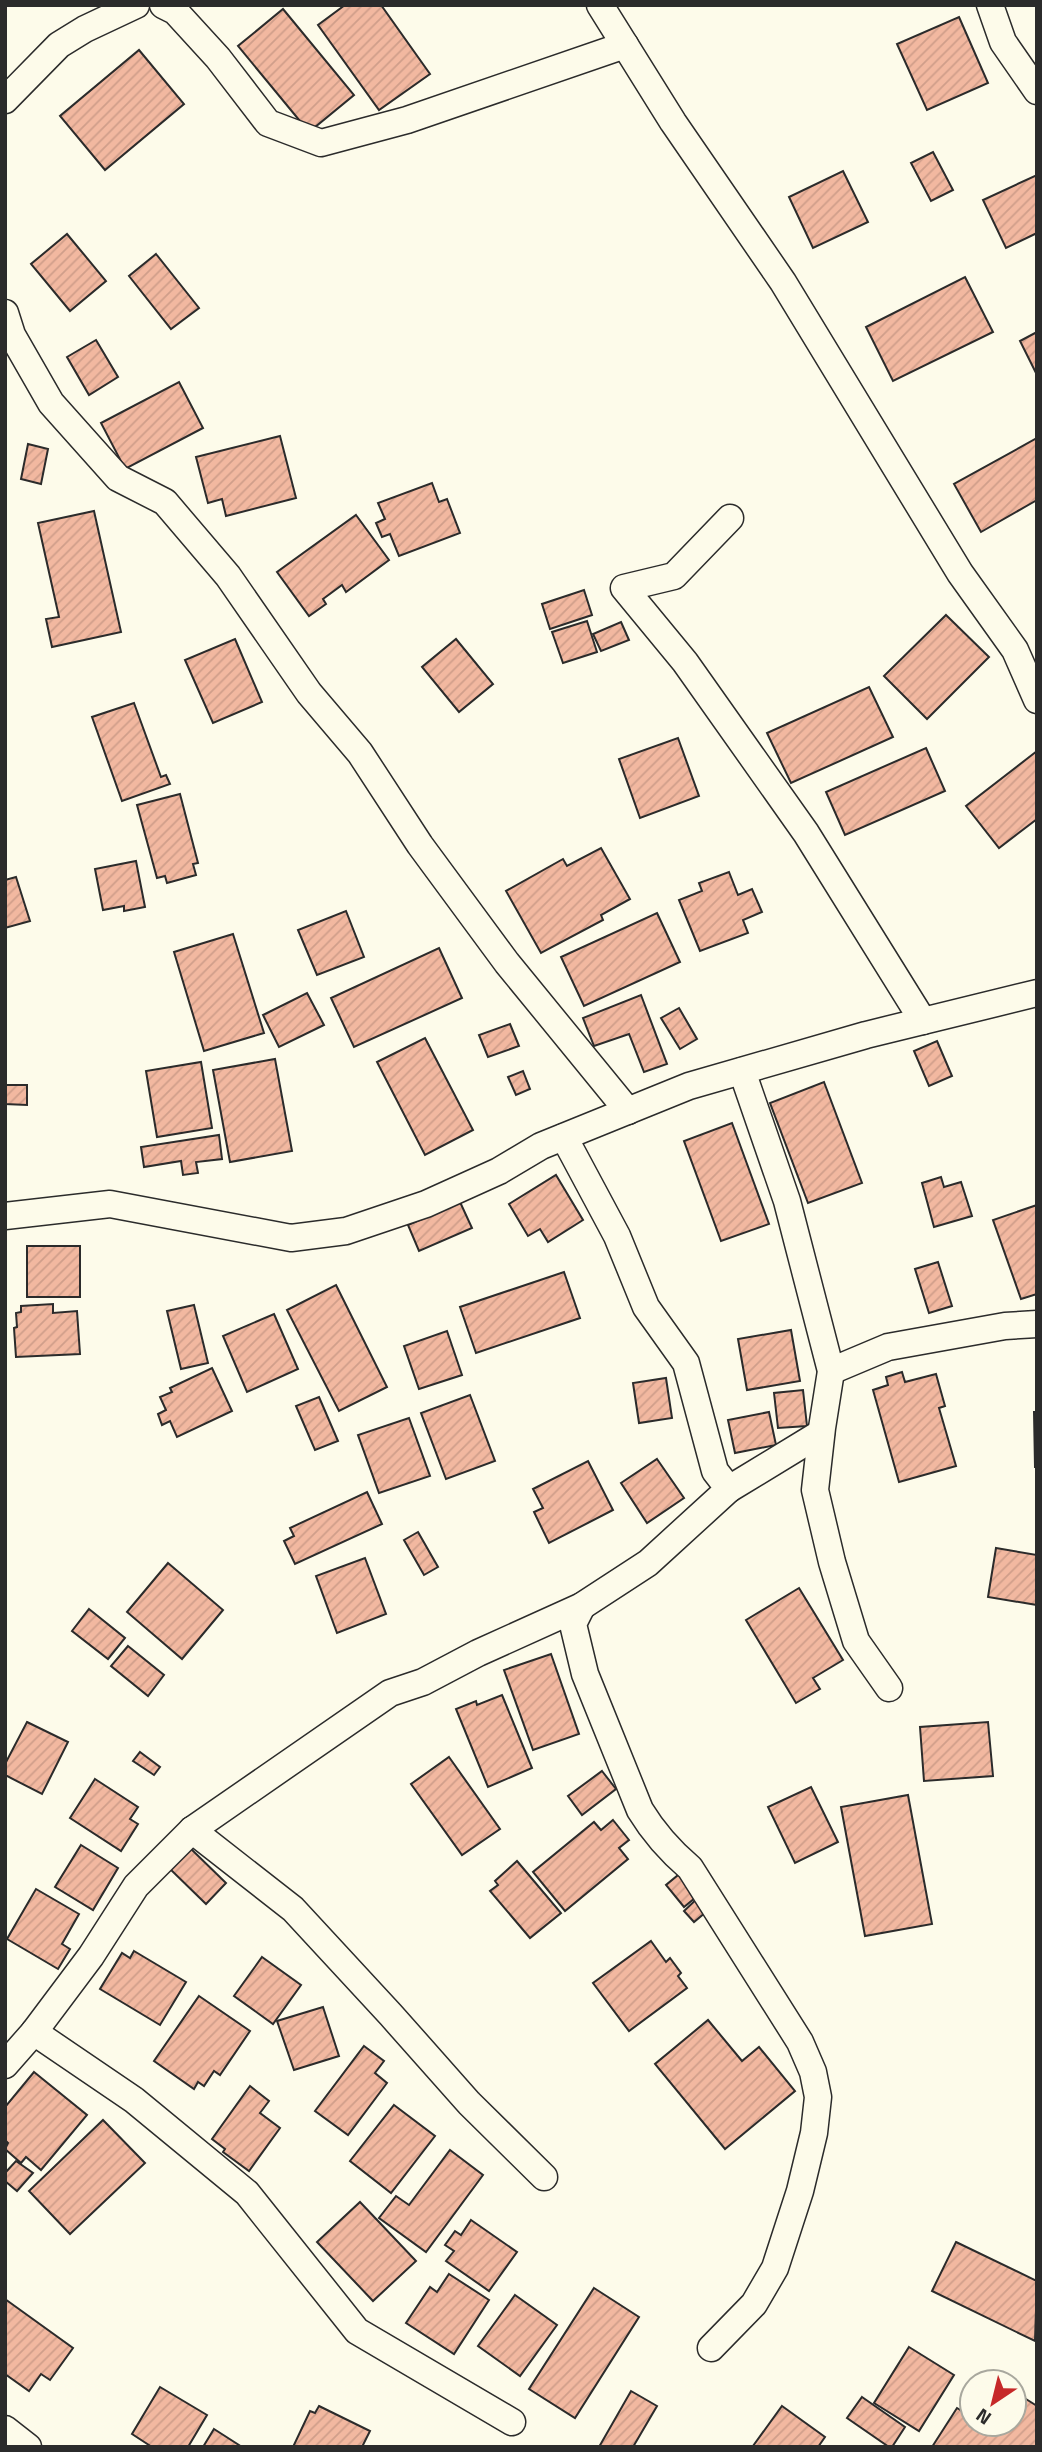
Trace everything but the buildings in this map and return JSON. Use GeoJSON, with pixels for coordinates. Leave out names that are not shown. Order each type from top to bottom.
{"type":"FeatureCollection","features":[{"type":"Feature","properties":{"kind":"street"},"geometry":{"type":"LineString","coordinates":[[5,100],[59,45],[85,29],[136,5]]}},
{"type":"Feature","properties":{"kind":"street"},"geometry":{"type":"LineString","coordinates":[[163,5],[175,11],[218,58],[268,123],[321,143],[407,120],[625,45]]}},
{"type":"Feature","properties":{"kind":"street"},"geometry":{"type":"LineString","coordinates":[[600,5],[673,122],[783,282],[960,573],[1015,650],[1037,700]]}},
{"type":"Feature","properties":{"kind":"street"},"geometry":{"type":"LineString","coordinates":[[990,5],[1003,42],[1037,91]]}},
{"type":"Feature","properties":{"kind":"street"},"geometry":{"type":"LineString","coordinates":[[5,313],[12,335],[51,403],[118,478],[165,502],[228,576],[309,693],[360,753],[420,845],[507,964],[628,1111]]}},
{"type":"Feature","properties":{"kind":"street"},"geometry":{"type":"LineString","coordinates":[[730,518],[674,576],[624,588],[685,662],[806,833],[923,1021]]}},
{"type":"Feature","properties":{"kind":"street"},"geometry":{"type":"LineString","coordinates":[[5,1216],[110,1204],[291,1238],[346,1231],[426,1204],[499,1171],[541,1146],[689,1086],[923,1021],[1037,993]]}},
{"type":"Feature","properties":{"kind":"street"},"geometry":{"type":"LineString","coordinates":[[742,1071],[787,1201],[831,1371],[821,1433],[816,1490],[832,1562],[856,1642],[889,1688]]}},
{"type":"Feature","properties":{"kind":"street"},"geometry":{"type":"LineString","coordinates":[[564,1137],[617,1236],[646,1307],[686,1363],[715,1471],[729,1489]]}},
{"type":"Feature","properties":{"kind":"street"},"geometry":{"type":"LineString","coordinates":[[831,1371],[888,1347],[1005,1326],[1037,1324]]}},
{"type":"Feature","properties":{"kind":"street"},"geometry":{"type":"LineString","coordinates":[[5,2065],[34,2032],[91,1956],[136,1886],[192,1830],[390,1693],[423,1682],[478,1653],[582,1606],[648,1563],[729,1489],[821,1433]]}},
{"type":"Feature","properties":{"kind":"street"},"geometry":{"type":"LineString","coordinates":[[582,1606],[573,1624],[585,1674],[640,1810],[661,1840],[691,1868],[800,2042],[813,2072],[818,2097],[814,2133],[800,2191],[775,2268],[754,2304],[711,2348]]}},
{"type":"Feature","properties":{"kind":"street"},"geometry":{"type":"LineString","coordinates":[[192,1830],[293,1909],[469,2103],[544,2177]]}},
{"type":"Feature","properties":{"kind":"street"},"geometry":{"type":"LineString","coordinates":[[34,2032],[134,2100],[247,2193],[357,2331],[512,2422]]}},
{"type":"Feature","properties":{"kind":"street"},"geometry":{"type":"LineString","coordinates":[[5,2429],[28,2447]]}}]}
